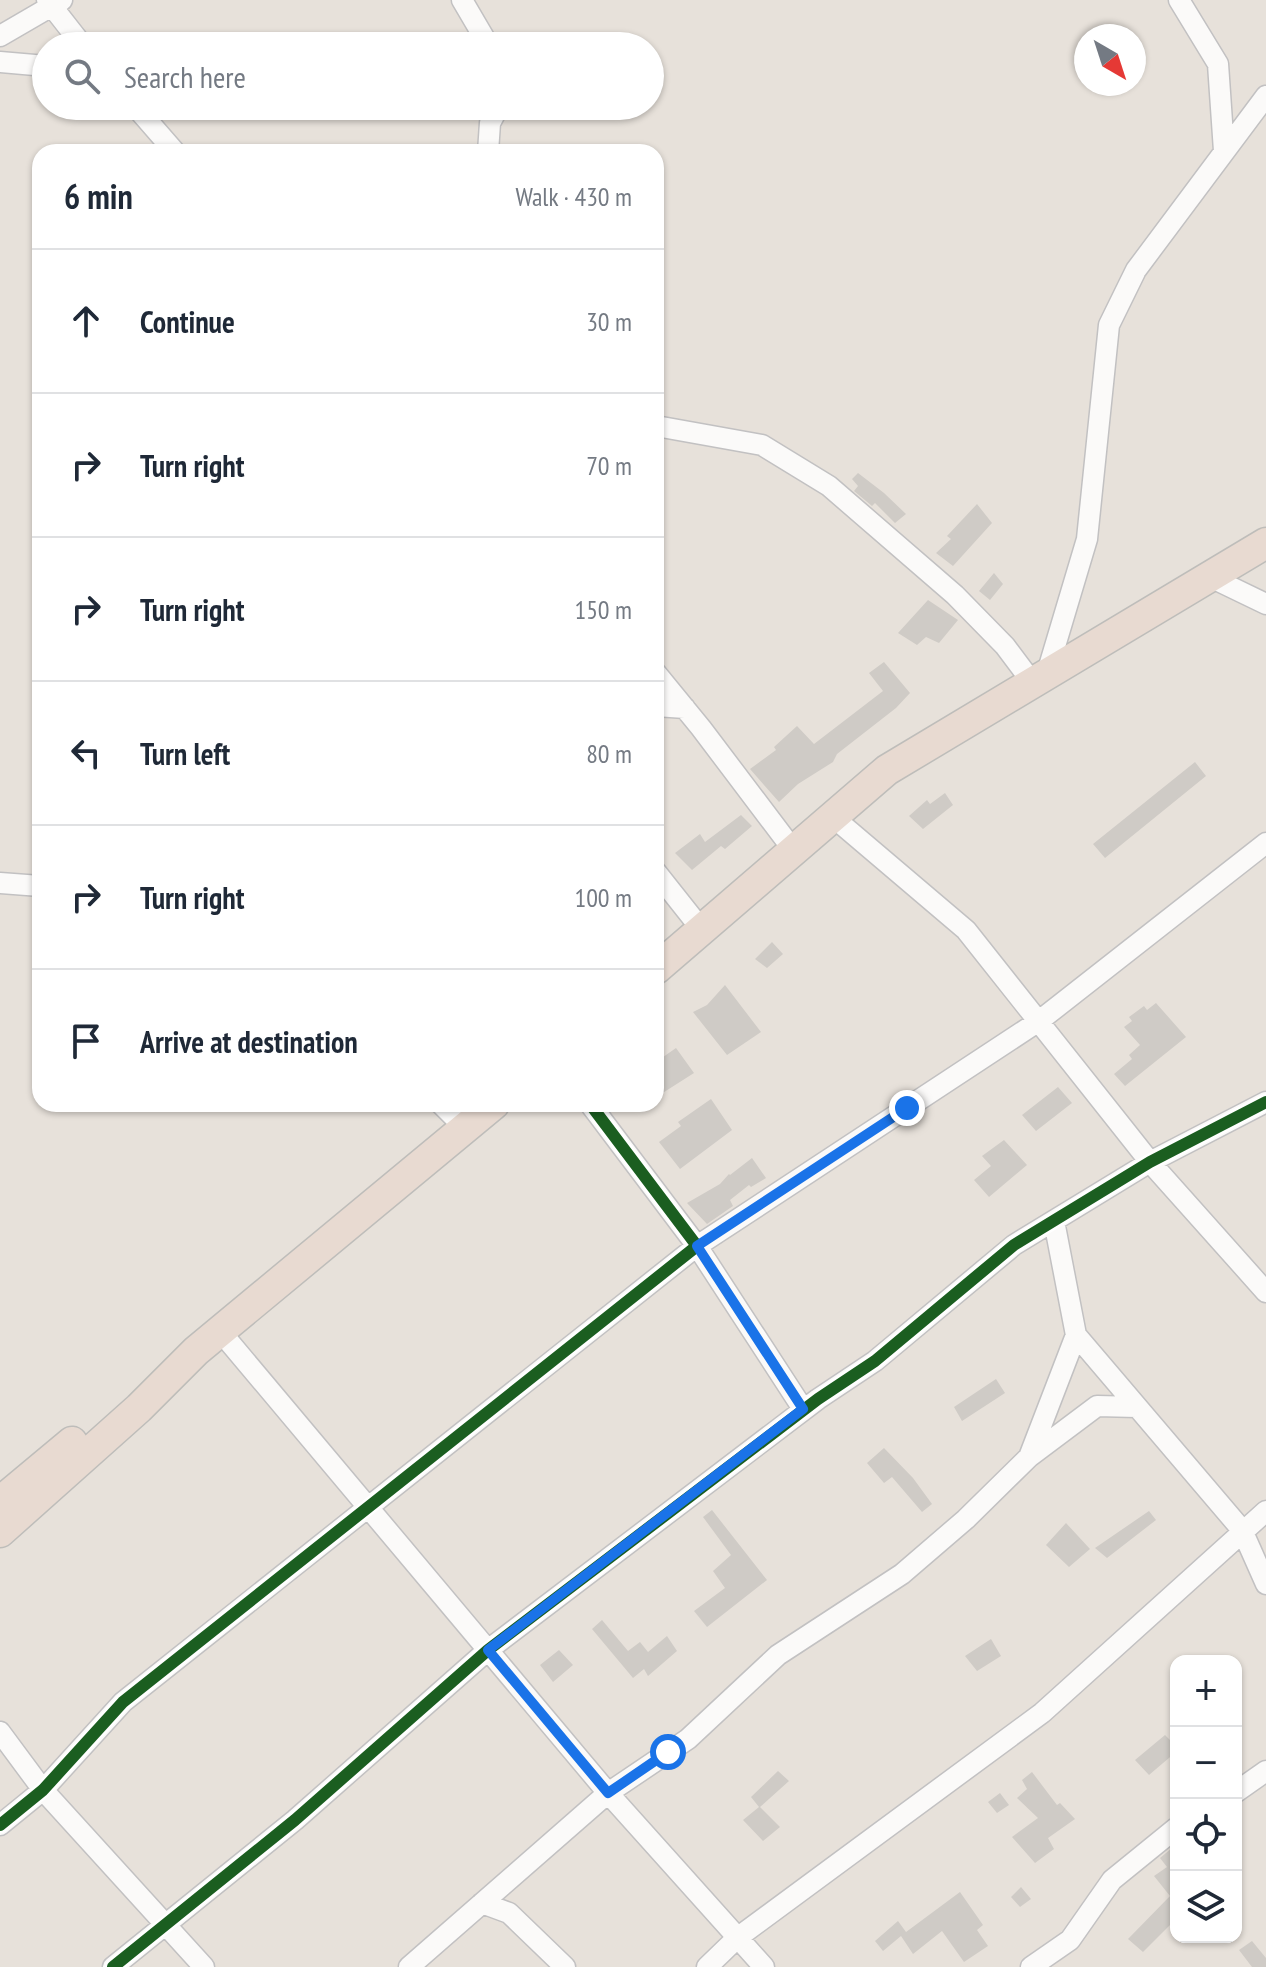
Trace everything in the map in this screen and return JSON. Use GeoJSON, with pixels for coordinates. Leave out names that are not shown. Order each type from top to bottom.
{"type":"FeatureCollection","features":[{"type":"Feature","properties":{"kind":"highway"},"geometry":{"type":"LineString","coordinates":[[664,962],[887,770],[1266,543]]}},
{"type":"Feature","properties":{"kind":"highway"},"geometry":{"type":"LineString","coordinates":[[0,1532],[139,1408],[196,1351],[484,1112]]}},
{"type":"Feature","properties":{"kind":"highway"},"geometry":{"type":"LineString","coordinates":[[0,1502],[128,1394],[196,1351]]}},
{"type":"Feature","properties":{"kind":"street"},"geometry":{"type":"LineString","coordinates":[[462,0],[481,32]]}},
{"type":"Feature","properties":{"kind":"street"},"geometry":{"type":"LineString","coordinates":[[1181,1],[1218,64],[1224,151]]}},
{"type":"Feature","properties":{"kind":"street"},"geometry":{"type":"LineString","coordinates":[[0,36],[54,2],[74,32]]}},
{"type":"Feature","properties":{"kind":"street"},"geometry":{"type":"LineString","coordinates":[[0,62],[32,65]]}},
{"type":"Feature","properties":{"kind":"street"},"geometry":{"type":"LineString","coordinates":[[664,427],[762,445],[829,486],[955,595],[1039,678],[1087,539],[1109,325],[1136,270],[1266,96]]}},
{"type":"Feature","properties":{"kind":"street"},"geometry":{"type":"LineString","coordinates":[[147,120],[168,144]]}},
{"type":"Feature","properties":{"kind":"street"},"geometry":{"type":"LineString","coordinates":[[489,144],[492,120]]}},
{"type":"Feature","properties":{"kind":"street"},"geometry":{"type":"LineString","coordinates":[[1208,576],[1266,604]]}},
{"type":"Feature","properties":{"kind":"street"},"geometry":{"type":"LineString","coordinates":[[664,683],[794,851]]}},
{"type":"Feature","properties":{"kind":"street"},"geometry":{"type":"LineString","coordinates":[[664,707],[685,708]]}},
{"type":"Feature","properties":{"kind":"street"},"geometry":{"type":"LineString","coordinates":[[833,817],[966,930],[1150,1162],[1266,1292]]}},
{"type":"Feature","properties":{"kind":"street"},"geometry":{"type":"LineString","coordinates":[[0,1825],[43,1790],[123,1702],[697,1246],[1039,1021],[1266,843]]}},
{"type":"Feature","properties":{"kind":"street"},"geometry":{"type":"LineString","coordinates":[[664,882],[702,930]]}},
{"type":"Feature","properties":{"kind":"street"},"geometry":{"type":"LineString","coordinates":[[0,883],[32,885]]}},
{"type":"Feature","properties":{"kind":"street"},"geometry":{"type":"LineString","coordinates":[[113,1967],[295,1820],[488,1650],[803,1409],[875,1361],[1014,1245],[1150,1162],[1266,1102]]}},
{"type":"Feature","properties":{"kind":"street"},"geometry":{"type":"LineString","coordinates":[[449,1112],[465,1128]]}},
{"type":"Feature","properties":{"kind":"street"},"geometry":{"type":"LineString","coordinates":[[596,1112],[697,1246],[803,1409]]}},
{"type":"Feature","properties":{"kind":"street"},"geometry":{"type":"LineString","coordinates":[[1054,1221],[1076,1335],[1242,1530],[1266,1584]]}},
{"type":"Feature","properties":{"kind":"street"},"geometry":{"type":"LineString","coordinates":[[220,1331],[608,1793],[764,1967]]}},
{"type":"Feature","properties":{"kind":"street"},"geometry":{"type":"LineString","coordinates":[[1029,1457],[1076,1335]]}},
{"type":"Feature","properties":{"kind":"street"},"geometry":{"type":"LineString","coordinates":[[409,1967],[608,1793],[688,1739],[778,1655],[902,1574],[966,1519],[1029,1457],[1097,1406],[1137,1407]]}},
{"type":"Feature","properties":{"kind":"street"},"geometry":{"type":"LineString","coordinates":[[707,1967],[737,1938],[1042,1713],[1266,1511]]}},
{"type":"Feature","properties":{"kind":"street"},"geometry":{"type":"LineString","coordinates":[[1242,1530],[1266,1541]]}},
{"type":"Feature","properties":{"kind":"street"},"geometry":{"type":"LineString","coordinates":[[0,1732],[43,1790],[204,1967]]}},
{"type":"Feature","properties":{"kind":"street"},"geometry":{"type":"LineString","coordinates":[[1242,1788],[1266,1771]]}},
{"type":"Feature","properties":{"kind":"street"},"geometry":{"type":"LineString","coordinates":[[1031,1967],[1070,1940],[1112,1880],[1170,1833]]}},
{"type":"Feature","properties":{"kind":"street"},"geometry":{"type":"LineString","coordinates":[[482,1903],[509,1913],[565,1967]]}},
{"type":"Feature","properties":{"kind":"building"},"geometry":{"type":"Polygon","coordinates":[[[858,473],[906,514],[895,523],[875,503],[872,506],[854,491],[858,486],[852,479],[858,473]]]}},
{"type":"Feature","properties":{"kind":"building"},"geometry":{"type":"Polygon","coordinates":[[[977,504],[992,523],[953,566],[936,553],[951,539],[947,536],[977,504]]]}},
{"type":"Feature","properties":{"kind":"building"},"geometry":{"type":"Polygon","coordinates":[[[994,573],[1003,584],[990,600],[979,591],[994,573]]]}},
{"type":"Feature","properties":{"kind":"building"},"geometry":{"type":"Polygon","coordinates":[[[928,600],[958,620],[939,643],[926,637],[917,645],[898,633],[928,600]]]}},
{"type":"Feature","properties":{"kind":"building"},"geometry":{"type":"Polygon","coordinates":[[[884,662],[910,693],[896,708],[837,754],[833,762],[798,784],[779,802],[750,769],[776,750],[774,747],[797,726],[814,744],[883,691],[869,673],[884,662]]]}},
{"type":"Feature","properties":{"kind":"building"},"geometry":{"type":"Polygon","coordinates":[[[1195,762],[1206,776],[1105,858],[1093,844],[1195,762]]]}},
{"type":"Feature","properties":{"kind":"building"},"geometry":{"type":"Polygon","coordinates":[[[945,793],[953,805],[923,829],[909,816],[927,800],[930,804],[945,793]]]}},
{"type":"Feature","properties":{"kind":"building"},"geometry":{"type":"Polygon","coordinates":[[[741,815],[752,826],[725,849],[721,846],[692,870],[675,853],[700,834],[705,842],[741,815]]]}},
{"type":"Feature","properties":{"kind":"building"},"geometry":{"type":"Polygon","coordinates":[[[772,942],[783,954],[767,968],[755,959],[772,942]]]}},
{"type":"Feature","properties":{"kind":"building"},"geometry":{"type":"Polygon","coordinates":[[[725,985],[761,1032],[727,1055],[693,1012],[707,1005],[725,985]]]}},
{"type":"Feature","properties":{"kind":"building"},"geometry":{"type":"Polygon","coordinates":[[[1156,1003],[1186,1037],[1125,1086],[1114,1074],[1132,1059],[1129,1055],[1140,1045],[1124,1027],[1132,1021],[1129,1017],[1144,1006],[1147,1010],[1156,1003]]]}},
{"type":"Feature","properties":{"kind":"building"},"geometry":{"type":"Polygon","coordinates":[[[676,1048],[694,1073],[664,1092],[664,1056],[676,1048]]]}},
{"type":"Feature","properties":{"kind":"building"},"geometry":{"type":"Polygon","coordinates":[[[1058,1087],[1072,1103],[1036,1131],[1022,1115],[1058,1087]]]}},
{"type":"Feature","properties":{"kind":"building"},"geometry":{"type":"Polygon","coordinates":[[[711,1099],[732,1130],[680,1169],[659,1142],[681,1126],[678,1122],[711,1099]]]}},
{"type":"Feature","properties":{"kind":"building"},"geometry":{"type":"Polygon","coordinates":[[[1004,1140],[1027,1165],[989,1197],[974,1180],[991,1166],[982,1156],[1004,1140]]]}},
{"type":"Feature","properties":{"kind":"building"},"geometry":{"type":"Polygon","coordinates":[[[752,1158],[766,1178],[751,1187],[749,1185],[730,1200],[733,1206],[707,1224],[687,1203],[720,1184],[752,1158]]]}},
{"type":"Feature","properties":{"kind":"building"},"geometry":{"type":"Polygon","coordinates":[[[996,1379],[1005,1393],[962,1421],[954,1407],[996,1379]]]}},
{"type":"Feature","properties":{"kind":"building"},"geometry":{"type":"Polygon","coordinates":[[[884,1448],[913,1478],[932,1504],[922,1512],[892,1477],[884,1483],[867,1463],[884,1448]]]}},
{"type":"Feature","properties":{"kind":"building"},"geometry":{"type":"Polygon","coordinates":[[[712,1510],[767,1580],[707,1627],[694,1611],[725,1588],[713,1571],[731,1555],[703,1517],[712,1510]]]}},
{"type":"Feature","properties":{"kind":"building"},"geometry":{"type":"Polygon","coordinates":[[[1149,1511],[1156,1520],[1107,1558],[1095,1548],[1149,1511]]]}},
{"type":"Feature","properties":{"kind":"building"},"geometry":{"type":"Polygon","coordinates":[[[1066,1523],[1090,1549],[1069,1567],[1046,1545],[1066,1523]]]}},
{"type":"Feature","properties":{"kind":"building"},"geometry":{"type":"Polygon","coordinates":[[[602,1620],[628,1651],[640,1642],[648,1652],[667,1636],[677,1651],[648,1676],[644,1669],[633,1678],[592,1629],[602,1620]]]}},
{"type":"Feature","properties":{"kind":"building"},"geometry":{"type":"Polygon","coordinates":[[[991,1639],[1001,1656],[977,1671],[965,1656],[991,1639]]]}},
{"type":"Feature","properties":{"kind":"building"},"geometry":{"type":"Polygon","coordinates":[[[559,1650],[573,1665],[553,1682],[540,1665],[559,1650]]]}},
{"type":"Feature","properties":{"kind":"building"},"geometry":{"type":"Polygon","coordinates":[[[1165,1735],[1170,1740],[1170,1757],[1149,1775],[1135,1760],[1165,1735]]]}},
{"type":"Feature","properties":{"kind":"building"},"geometry":{"type":"Polygon","coordinates":[[[778,1771],[789,1781],[760,1807],[780,1827],[763,1841],[743,1820],[759,1807],[751,1797],[778,1771]]]}},
{"type":"Feature","properties":{"kind":"building"},"geometry":{"type":"Polygon","coordinates":[[[1032,1772],[1057,1805],[1060,1803],[1075,1819],[1048,1838],[1054,1849],[1035,1863],[1012,1837],[1038,1818],[1017,1798],[1027,1789],[1022,1780],[1032,1772]]]}},
{"type":"Feature","properties":{"kind":"building"},"geometry":{"type":"Polygon","coordinates":[[[1000,1793],[1009,1805],[997,1813],[988,1802],[1000,1793]]]}},
{"type":"Feature","properties":{"kind":"building"},"geometry":{"type":"Polygon","coordinates":[[[1170,1850],[1170,1896],[1154,1876],[1167,1867],[1160,1858],[1170,1850]]]}},
{"type":"Feature","properties":{"kind":"building"},"geometry":{"type":"Polygon","coordinates":[[[1021,1887],[1031,1899],[1020,1907],[1011,1897],[1021,1887]]]}},
{"type":"Feature","properties":{"kind":"building"},"geometry":{"type":"Polygon","coordinates":[[[960,1892],[983,1925],[977,1930],[988,1946],[964,1962],[942,1931],[913,1954],[901,1936],[883,1951],[875,1941],[898,1921],[906,1932],[902,1935],[960,1892]]]}},
{"type":"Feature","properties":{"kind":"building"},"geometry":{"type":"Polygon","coordinates":[[[1170,1896],[1170,1925],[1143,1952],[1128,1939],[1170,1896]]]}},
{"type":"Feature","properties":{"kind":"building"},"geometry":{"type":"Polygon","coordinates":[[[1252,1941],[1266,1958],[1266,1967],[1252,1967],[1239,1950],[1252,1941]]]}},
{"type":"Feature","properties":{"kind":"cycle path"},"geometry":{"type":"LineString","coordinates":[[113,1967],[295,1820],[488,1650],[818,1399],[875,1361],[1014,1245],[1150,1162],[1266,1102]]}},
{"type":"Feature","properties":{"kind":"cycle path"},"geometry":{"type":"LineString","coordinates":[[0,1825],[43,1790],[123,1702],[697,1246],[596,1112]]}},
{"type":"Feature","properties":{"kind":"route"},"geometry":{"type":"LineString","coordinates":[[668,1752],[608,1793],[488,1650],[803,1409],[697,1246],[907,1108]]}}]}
